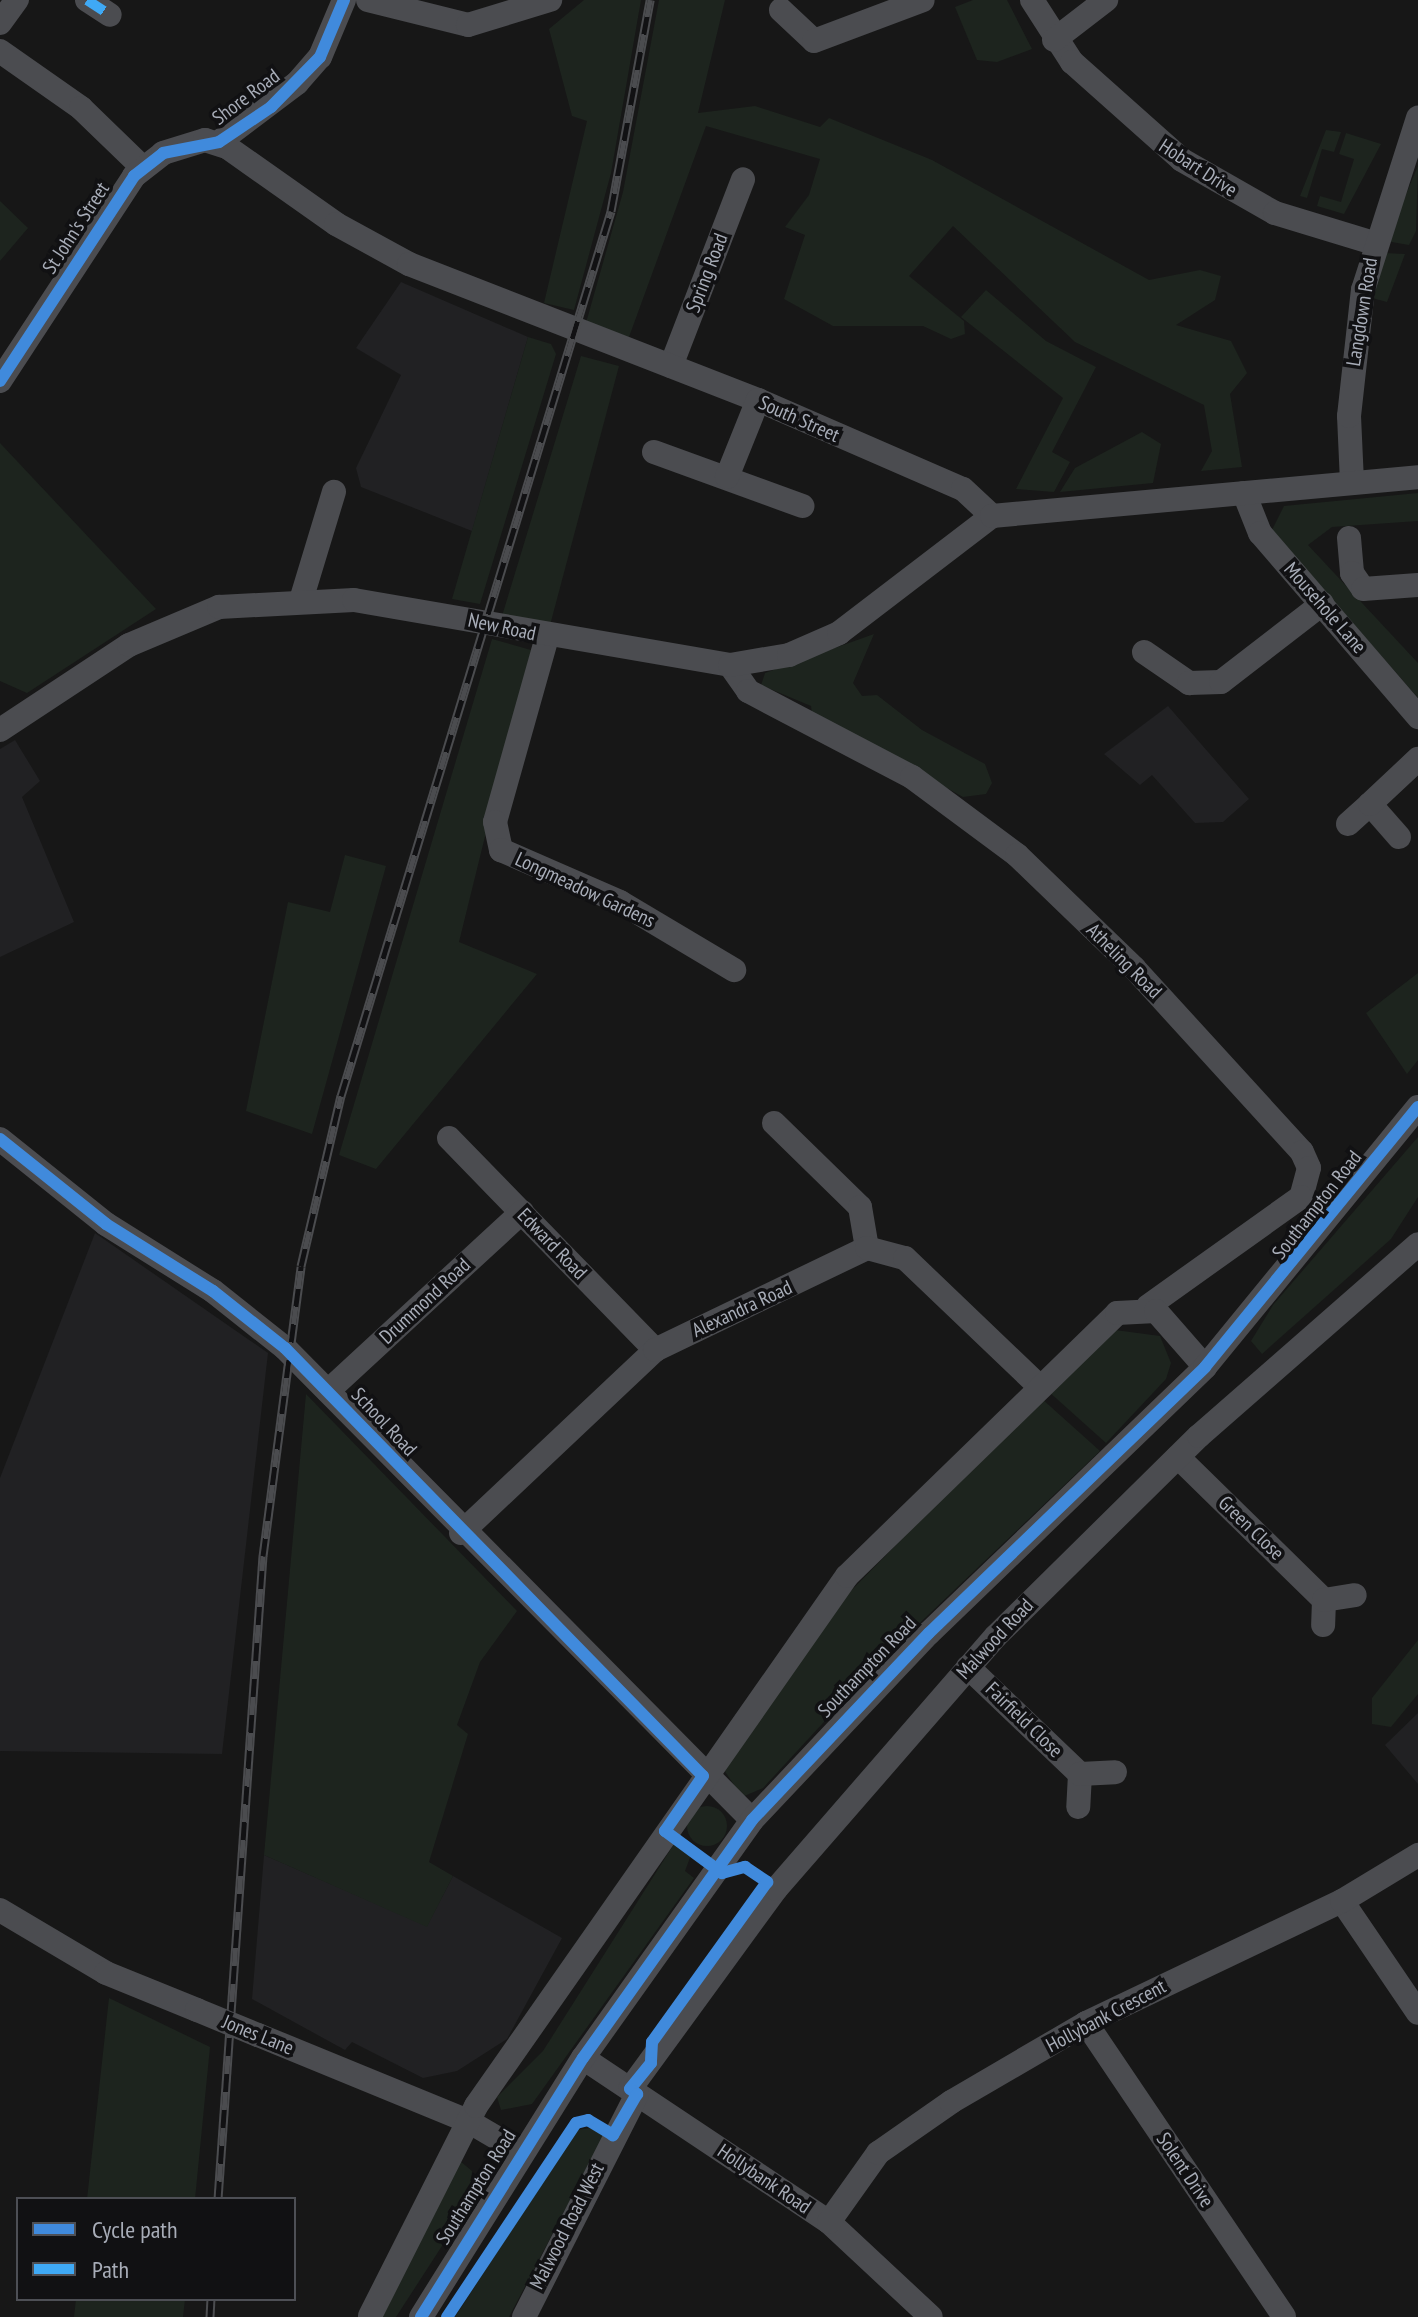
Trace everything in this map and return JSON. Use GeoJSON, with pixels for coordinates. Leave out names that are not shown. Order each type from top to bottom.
{"type":"FeatureCollection","features":[{"type":"Feature","properties":{"kind":"street"},"geometry":{"type":"LineString","coordinates":[[0,23],[17,0]]}},
{"type":"Feature","properties":{"kind":"street"},"geometry":{"type":"LineString","coordinates":[[87,0],[110,15]]}},
{"type":"Feature","properties":{"kind":"street","name":"Shore Road"},"geometry":{"type":"LineString","coordinates":[[219,142],[297,83],[320,57],[344,0]]}},
{"type":"Feature","properties":{"kind":"street"},"geometry":{"type":"LineString","coordinates":[[368,0],[468,25],[550,0]]}},
{"type":"Feature","properties":{"kind":"street"},"geometry":{"type":"LineString","coordinates":[[781,10],[814,41],[923,0]]}},
{"type":"Feature","properties":{"kind":"street","name":"Hobart Drive"},"geometry":{"type":"LineString","coordinates":[[1032,0],[1054,40],[1120,110],[1182,160],[1275,213],[1374,243]]}},
{"type":"Feature","properties":{"kind":"street"},"geometry":{"type":"LineString","coordinates":[[1054,40],[1106,0]]}},
{"type":"Feature","properties":{"kind":"street"},"geometry":{"type":"LineString","coordinates":[[0,51],[81,108],[142,167]]}},
{"type":"Feature","properties":{"kind":"street","name":"Langdown Road"},"geometry":{"type":"LineString","coordinates":[[1352,482],[1355,334],[1374,243],[1413,150],[1418,118]]}},
{"type":"Feature","properties":{"kind":"street","name":"St John's Street"},"geometry":{"type":"LineString","coordinates":[[0,381],[142,167],[188,143],[219,142]]}},
{"type":"Feature","properties":{"kind":"street","name":"South Street"},"geometry":{"type":"LineString","coordinates":[[219,142],[336,224],[409,264],[758,400],[963,489],[992,516]]}},
{"type":"Feature","properties":{"kind":"street","name":"Spring Road"},"geometry":{"type":"LineString","coordinates":[[671,366],[743,179]]}},
{"type":"Feature","properties":{"kind":"street"},"geometry":{"type":"LineString","coordinates":[[727,477],[758,400]]}},
{"type":"Feature","properties":{"kind":"street"},"geometry":{"type":"LineString","coordinates":[[654,452],[802,506]]}},
{"type":"Feature","properties":{"kind":"street"},"geometry":{"type":"LineString","coordinates":[[992,516],[1418,477]]}},
{"type":"Feature","properties":{"kind":"street"},"geometry":{"type":"LineString","coordinates":[[302,597],[334,492]]}},
{"type":"Feature","properties":{"kind":"street","name":"Mousehole Lane"},"geometry":{"type":"LineString","coordinates":[[1244,493],[1260,533],[1418,717]]}},
{"type":"Feature","properties":{"kind":"street","name":"New Road"},"geometry":{"type":"LineString","coordinates":[[0,730],[129,645],[188,617],[302,597],[354,600],[547,637],[730,665],[789,655],[839,633],[992,516]]}},
{"type":"Feature","properties":{"kind":"street"},"geometry":{"type":"LineString","coordinates":[[1349,538],[1352,573],[1363,589],[1418,585]]}},
{"type":"Feature","properties":{"kind":"street"},"geometry":{"type":"LineString","coordinates":[[1144,652],[1189,683],[1221,682],[1322,604]]}},
{"type":"Feature","properties":{"kind":"street","name":"Longmeadow Gardens"},"geometry":{"type":"LineString","coordinates":[[547,637],[495,822],[501,850],[620,902],[734,970]]}},
{"type":"Feature","properties":{"kind":"street","name":"Atheling Road"},"geometry":{"type":"LineString","coordinates":[[730,665],[748,691],[912,777],[1017,855],[1134,968],[1302,1152],[1309,1168],[1301,1197],[1148,1306]]}},
{"type":"Feature","properties":{"kind":"street"},"geometry":{"type":"LineString","coordinates":[[1348,824],[1418,759]]}},
{"type":"Feature","properties":{"kind":"street"},"geometry":{"type":"LineString","coordinates":[[1370,804],[1399,837]]}},
{"type":"Feature","properties":{"kind":"street","name":"Southampton Road"},"geometry":{"type":"LineString","coordinates":[[421,2317],[521,2152],[583,2058],[752,1820],[918,1644],[1205,1367],[1418,1107]]}},
{"type":"Feature","properties":{"kind":"street"},"geometry":{"type":"LineString","coordinates":[[774,1123],[860,1207],[867,1248],[905,1258],[1038,1385]]}},
{"type":"Feature","properties":{"kind":"street","name":"Edward Road"},"geometry":{"type":"LineString","coordinates":[[449,1138],[655,1350]]}},
{"type":"Feature","properties":{"kind":"street","name":"School Road"},"geometry":{"type":"LineString","coordinates":[[0,1139],[106,1224],[257,1323],[328,1391],[461,1533],[703,1776],[752,1820]]}},
{"type":"Feature","properties":{"kind":"street","name":"Drummond Road"},"geometry":{"type":"LineString","coordinates":[[328,1391],[522,1212]]}},
{"type":"Feature","properties":{"kind":"street","name":"Malwood Road"},"geometry":{"type":"LineString","coordinates":[[634,2092],[776,1889],[968,1667],[1178,1457],[1418,1244]]}},
{"type":"Feature","properties":{"kind":"street","name":"Alexandra Road"},"geometry":{"type":"LineString","coordinates":[[461,1533],[655,1350],[867,1248]]}},
{"type":"Feature","properties":{"kind":"street"},"geometry":{"type":"LineString","coordinates":[[1148,1306],[1205,1367]]}},
{"type":"Feature","properties":{"kind":"street","name":"Southampton Road"},"geometry":{"type":"LineString","coordinates":[[370,2316],[468,2121],[703,1776],[847,1576],[1109,1318],[1148,1306]]}},
{"type":"Feature","properties":{"kind":"street","name":"Green Close"},"geometry":{"type":"LineString","coordinates":[[1178,1457],[1324,1600]]}},
{"type":"Feature","properties":{"kind":"street"},"geometry":{"type":"LineString","coordinates":[[1323,1625],[1324,1600],[1355,1595]]}},
{"type":"Feature","properties":{"kind":"street","name":"Fairfield Close"},"geometry":{"type":"LineString","coordinates":[[968,1667],[1080,1774],[1115,1772]]}},
{"type":"Feature","properties":{"kind":"street","name":"Fairfield Close"},"geometry":{"type":"LineString","coordinates":[[1078,1807],[1080,1774]]}},
{"type":"Feature","properties":{"kind":"street","name":"Hollybank Crescent"},"geometry":{"type":"LineString","coordinates":[[829,2222],[897,2137],[1086,2023],[1342,1901],[1418,1855]]}},
{"type":"Feature","properties":{"kind":"street"},"geometry":{"type":"LineString","coordinates":[[1342,1901],[1418,2013]]}},
{"type":"Feature","properties":{"kind":"street","name":"Jones Lane"},"geometry":{"type":"LineString","coordinates":[[0,1910],[106,1973],[468,2121],[521,2152]]}},
{"type":"Feature","properties":{"kind":"street","name":"Solent Drive"},"geometry":{"type":"LineString","coordinates":[[1086,2023],[1284,2317]]}},
{"type":"Feature","properties":{"kind":"street","name":"Hollybank Road"},"geometry":{"type":"LineString","coordinates":[[583,2058],[829,2222],[931,2317]]}},
{"type":"Feature","properties":{"kind":"street","name":"Malwood Road West"},"geometry":{"type":"LineString","coordinates":[[524,2317],[634,2092]]}},
{"type":"Feature","properties":{"kind":"shaded area"},"geometry":{"type":"Polygon","coordinates":[[[584,0],[641,0],[611,173],[574,310],[544,303],[587,121],[572,116],[549,29],[584,0]]]}},
{"type":"Feature","properties":{"kind":"shaded area"},"geometry":{"type":"Polygon","coordinates":[[[659,0],[725,0],[698,113],[755,106],[820,127],[829,118],[932,160],[1149,280],[1200,270],[1221,276],[1215,300],[1176,325],[1231,341],[1247,373],[1230,394],[1242,467],[1201,471],[1212,451],[1204,405],[1075,342],[953,226],[909,276],[964,321],[965,334],[951,339],[923,326],[833,326],[784,299],[805,235],[785,227],[809,195],[820,159],[706,126],[629,337],[586,323],[623,192],[659,0]]]}},
{"type":"Feature","properties":{"kind":"shaded area"},"geometry":{"type":"Polygon","coordinates":[[[973,0],[1007,0],[1032,49],[997,62],[977,60],[955,7],[973,0]]]}},
{"type":"Feature","properties":{"kind":"shaded area"},"geometry":{"type":"Polygon","coordinates":[[[1326,130],[1341,132],[1334,152],[1322,149],[1307,198],[1300,196],[1326,130]]]}},
{"type":"Feature","properties":{"kind":"shaded area"},"geometry":{"type":"Polygon","coordinates":[[[1346,133],[1381,144],[1344,214],[1317,206],[1320,196],[1341,202],[1354,159],[1339,154],[1346,133]]]}},
{"type":"Feature","properties":{"kind":"shaded area"},"geometry":{"type":"Polygon","coordinates":[[[1418,166],[1416,231],[1409,245],[1386,241],[1418,166]]]}},
{"type":"Feature","properties":{"kind":"shaded area"},"geometry":{"type":"Polygon","coordinates":[[[0,201],[28,228],[0,261],[0,201]]]}},
{"type":"Feature","properties":{"kind":"shaded area"},"geometry":{"type":"Polygon","coordinates":[[[1384,253],[1405,254],[1387,302],[1372,298],[1384,253]]]}},
{"type":"Feature","properties":{"kind":"shaded area"},"geometry":{"type":"Polygon","coordinates":[[[401,282],[528,337],[472,531],[361,487],[356,468],[401,375],[356,348],[401,282]]]}},
{"type":"Feature","properties":{"kind":"shaded area"},"geometry":{"type":"Polygon","coordinates":[[[986,290],[1046,341],[1096,367],[1052,452],[1070,462],[1054,492],[1016,489],[1063,398],[961,317],[986,290]]]}},
{"type":"Feature","properties":{"kind":"shaded area"},"geometry":{"type":"Polygon","coordinates":[[[528,337],[551,344],[556,354],[480,604],[452,599],[528,337]]]}},
{"type":"Feature","properties":{"kind":"shaded area"},"geometry":{"type":"Polygon","coordinates":[[[581,356],[619,366],[549,629],[502,616],[581,356]]]}},
{"type":"Feature","properties":{"kind":"shaded area"},"geometry":{"type":"Polygon","coordinates":[[[1142,432],[1161,444],[1153,483],[1060,492],[1075,468],[1142,432]]]}},
{"type":"Feature","properties":{"kind":"shaded area"},"geometry":{"type":"Polygon","coordinates":[[[0,443],[156,609],[27,693],[0,681],[0,443]]]}},
{"type":"Feature","properties":{"kind":"shaded area"},"geometry":{"type":"Polygon","coordinates":[[[1418,493],[1418,521],[1332,527],[1308,545],[1418,663],[1418,698],[1272,530],[1284,506],[1418,493]]]}},
{"type":"Feature","properties":{"kind":"shaded area"},"geometry":{"type":"Polygon","coordinates":[[[874,634],[853,683],[862,696],[877,695],[922,730],[985,764],[992,783],[986,794],[963,797],[812,713],[811,706],[761,685],[765,673],[874,634]]]}},
{"type":"Feature","properties":{"kind":"shaded area"},"geometry":{"type":"Polygon","coordinates":[[[492,639],[531,650],[459,942],[537,974],[376,1169],[339,1155],[492,639]]]}},
{"type":"Feature","properties":{"kind":"shaded area"},"geometry":{"type":"Polygon","coordinates":[[[1168,706],[1249,799],[1223,822],[1195,823],[1152,775],[1140,785],[1104,754],[1168,706]]]}},
{"type":"Feature","properties":{"kind":"shaded area"},"geometry":{"type":"Polygon","coordinates":[[[15,740],[40,781],[22,797],[74,922],[0,957],[0,749],[15,740]]]}},
{"type":"Feature","properties":{"kind":"shaded area"},"geometry":{"type":"Polygon","coordinates":[[[345,855],[386,866],[312,1134],[246,1111],[288,902],[330,912],[345,855]]]}},
{"type":"Feature","properties":{"kind":"shaded area"},"geometry":{"type":"Polygon","coordinates":[[[1418,973],[1418,1060],[1407,1074],[1366,1013],[1418,973]]]}},
{"type":"Feature","properties":{"kind":"shaded area"},"geometry":{"type":"Polygon","coordinates":[[[1418,1137],[1418,1197],[1391,1239],[1262,1354],[1251,1341],[1273,1305],[1418,1137]]]}},
{"type":"Feature","properties":{"kind":"shaded area"},"geometry":{"type":"Polygon","coordinates":[[[95,1233],[268,1353],[222,1754],[0,1751],[0,1478],[95,1233]]]}},
{"type":"Feature","properties":{"kind":"shaded area"},"geometry":{"type":"Polygon","coordinates":[[[1115,1330],[1160,1336],[1171,1363],[1166,1379],[1106,1443],[1048,1391],[1115,1330]]]}},
{"type":"Feature","properties":{"kind":"shaded area"},"geometry":{"type":"Polygon","coordinates":[[[306,1394],[517,1611],[480,1662],[457,1725],[468,1734],[429,1862],[453,1876],[427,1927],[264,1855],[306,1394]]]}},
{"type":"Feature","properties":{"kind":"shaded area"},"geometry":{"type":"Polygon","coordinates":[[[1041,1398],[1100,1451],[882,1659],[763,1788],[742,1797],[724,1770],[836,1606],[1041,1398]]]}},
{"type":"Feature","properties":{"kind":"shaded area"},"geometry":{"type":"Polygon","coordinates":[[[1418,1640],[1418,1694],[1391,1727],[1372,1724],[1372,1698],[1418,1640]]]}},
{"type":"Feature","properties":{"kind":"shaded area"},"geometry":{"type":"Polygon","coordinates":[[[1418,1713],[1418,1784],[1385,1745],[1418,1713]]]}},
{"type":"Feature","properties":{"kind":"shaded area"},"geometry":{"type":"Polygon","coordinates":[[[707,1806],[721,1812],[727,1826],[721,1840],[707,1846],[693,1840],[687,1826],[693,1812],[707,1806]]]}},
{"type":"Feature","properties":{"kind":"shaded area"},"geometry":{"type":"Polygon","coordinates":[[[674,1844],[691,1855],[685,1871],[694,1878],[532,2104],[501,2110],[497,2097],[543,2051],[674,1844]]]}},
{"type":"Feature","properties":{"kind":"shaded area"},"geometry":{"type":"Polygon","coordinates":[[[264,1855],[427,1926],[453,1876],[562,1938],[507,2039],[457,2071],[423,2078],[352,2042],[345,2050],[252,1999],[264,1855]]]}},
{"type":"Feature","properties":{"kind":"shaded area"},"geometry":{"type":"Polygon","coordinates":[[[109,1998],[210,2047],[195,2197],[87,2197],[109,1998]]]}},
{"type":"Feature","properties":{"kind":"shaded area"},"geometry":{"type":"Polygon","coordinates":[[[590,2128],[604,2135],[509,2317],[455,2317],[576,2130],[590,2128]]]}},
{"type":"Feature","properties":{"kind":"shaded area"},"geometry":{"type":"Polygon","coordinates":[[[460,2161],[472,2171],[471,2187],[453,2229],[396,2317],[380,2317],[460,2161]]]}},
{"type":"Feature","properties":{"kind":"shaded area"},"geometry":{"type":"Polygon","coordinates":[[[76,2301],[185,2301],[183,2317],[74,2317],[76,2301]]]}},
{"type":"Feature","properties":{"kind":"railway"},"geometry":{"type":"LineString","coordinates":[[218,2197],[263,1556],[301,1266],[341,1096],[611,211],[650,0]]}},
{"type":"Feature","properties":{"kind":"railway"},"geometry":{"type":"LineString","coordinates":[[210,2317],[211,2301]]}},
{"type":"Feature","properties":{"kind":"marked path"},"geometry":{"type":"LineString","coordinates":[[87,0],[110,15]]}},
{"type":"Feature","properties":{"kind":"cycle path"},"geometry":{"type":"LineString","coordinates":[[0,381],[134,176],[163,153],[219,142],[271,107],[320,57],[344,0]]}},
{"type":"Feature","properties":{"kind":"cycle path"},"geometry":{"type":"LineString","coordinates":[[421,2317],[583,2058],[752,1820],[929,1633],[1205,1367],[1418,1107]]}},
{"type":"Feature","properties":{"kind":"cycle path"},"geometry":{"type":"LineString","coordinates":[[0,1139],[106,1224],[213,1291],[285,1348],[703,1776],[665,1831],[722,1873],[745,1867],[767,1882],[652,2042],[651,2063],[630,2089],[637,2094],[613,2135],[588,2120],[576,2123],[447,2317]]}}]}
